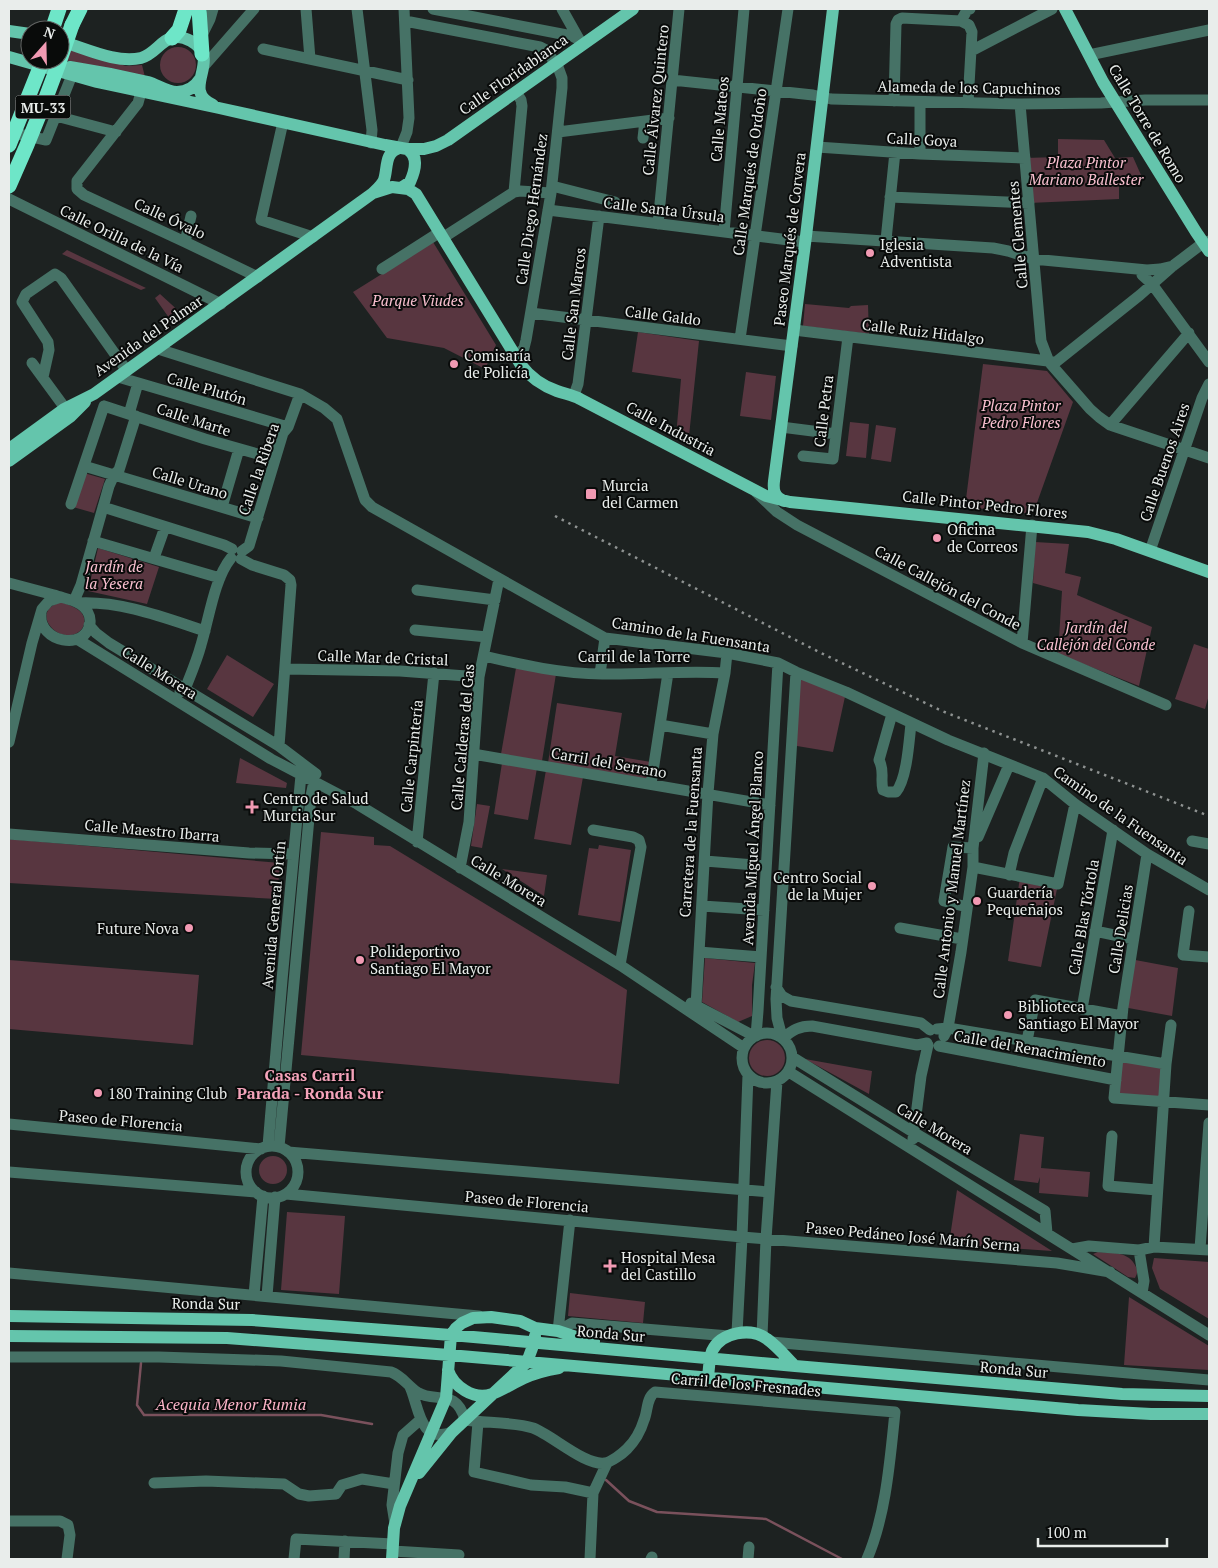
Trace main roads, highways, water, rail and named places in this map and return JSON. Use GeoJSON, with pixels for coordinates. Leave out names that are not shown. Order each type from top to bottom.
{"type":"FeatureCollection","features":[{"type":"Feature","properties":{"kind":"highway","name":"MU-33"},"geometry":{"type":"LineString","coordinates":[[9,186],[50,91],[78,9]]}},
{"type":"Feature","properties":{"kind":"highway"},"geometry":{"type":"LineString","coordinates":[[172,38],[179,30],[186,9]]}},
{"type":"Feature","properties":{"kind":"highway"},"geometry":{"type":"LineString","coordinates":[[199,9],[203,60]]}},
{"type":"Feature","properties":{"kind":"highway","name":"MU-33"},"geometry":{"type":"LineString","coordinates":[[9,145],[38,70]]}},
{"type":"Feature","properties":{"kind":"main road","name":"Calle Floridablanca"},"geometry":{"type":"LineString","coordinates":[[56,70],[141,92],[283,122],[399,150],[424,149],[441,144],[556,63],[580,42],[633,9]]}},
{"type":"Feature","properties":{"kind":"main road","name":"Paseo Marqués de Corvera"},"geometry":{"type":"LineString","coordinates":[[784,501],[775,494],[775,474],[834,9]]}},
{"type":"Feature","properties":{"kind":"main road","name":"Calle Torre de Romo"},"geometry":{"type":"LineString","coordinates":[[1065,9],[1116,102],[1207,245]]}},
{"type":"Feature","properties":{"kind":"main road"},"geometry":{"type":"LineString","coordinates":[[70,44],[127,60],[148,55],[162,42],[172,38],[190,41],[199,49],[203,60],[199,89],[203,100],[220,108]]}},
{"type":"Feature","properties":{"kind":"main road"},"geometry":{"type":"LineString","coordinates":[[70,68],[148,82],[177,92],[193,88],[200,79]]}},
{"type":"Feature","properties":{"kind":"main road"},"geometry":{"type":"LineString","coordinates":[[399,150],[413,154],[415,163],[410,182],[373,193],[382,183],[399,150]]}},
{"type":"Feature","properties":{"kind":"main road"},"geometry":{"type":"LineString","coordinates":[[385,174],[387,182],[398,187]]}},
{"type":"Feature","properties":{"kind":"main road","name":"Calle Industria"},"geometry":{"type":"LineString","coordinates":[[398,187],[411,190],[416,194],[526,372],[538,382],[556,391],[574,395],[754,490]]}},
{"type":"Feature","properties":{"kind":"main road","name":"Avenida del Palmar"},"geometry":{"type":"LineString","coordinates":[[9,461],[70,417],[94,394],[373,193]]}},
{"type":"Feature","properties":{"kind":"main road","name":"Avenida del Palmar"},"geometry":{"type":"LineString","coordinates":[[9,448],[65,408],[94,394]]}},
{"type":"Feature","properties":{"kind":"main road"},"geometry":{"type":"LineString","coordinates":[[754,490],[768,488],[775,474]]}},
{"type":"Feature","properties":{"kind":"main road","name":"Calle Pintor Pedro Flores"},"geometry":{"type":"LineString","coordinates":[[754,490],[768,497],[784,501],[1032,525],[1095,533],[1209,572]]}},
{"type":"Feature","properties":{"kind":"main road","name":"Ronda Sur"},"geometry":{"type":"LineString","coordinates":[[9,1316],[252,1320],[451,1335],[1122,1394],[1209,1396]]}},
{"type":"Feature","properties":{"kind":"main road"},"geometry":{"type":"LineString","coordinates":[[393,1551],[395,1526],[400,1506],[432,1432],[439,1397],[448,1370],[451,1335],[462,1323],[473,1318],[520,1321],[535,1328],[558,1330],[578,1338],[648,1352]]}},
{"type":"Feature","properties":{"kind":"main road"},"geometry":{"type":"LineString","coordinates":[[408,1487],[452,1432],[471,1421],[491,1395],[527,1362],[534,1343],[535,1328]]}},
{"type":"Feature","properties":{"kind":"main road"},"geometry":{"type":"LineString","coordinates":[[708,1378],[710,1358],[716,1345],[733,1335],[750,1333],[767,1339],[795,1366]]}},
{"type":"Feature","properties":{"kind":"main road"},"geometry":{"type":"LineString","coordinates":[[9,1336],[227,1338],[449,1355],[1078,1410],[1151,1414],[1209,1414]]}},
{"type":"Feature","properties":{"kind":"main road"},"geometry":{"type":"LineString","coordinates":[[448,1370],[451,1379],[465,1390],[474,1394],[491,1395],[526,1377],[549,1370],[573,1366]]}},
{"type":"Feature","properties":{"kind":"waterway","name":"Acequia Menor Rumia"},"geometry":{"type":"LineString","coordinates":[[141,1363],[137,1405],[144,1415],[321,1415],[372,1424]]}},
{"type":"Feature","properties":{"kind":"waterway","name":"Acequia Menor Rumia"},"geometry":{"type":"LineString","coordinates":[[606,1480],[629,1501],[657,1512],[766,1519],[842,1559]]}},
{"type":"Feature","properties":{"kind":"railway"},"geometry":{"type":"LineString","coordinates":[[555,516],[821,653],[942,711],[1209,816]]}},
{"type":"Feature","properties":{"kind":"place","name":"Iglesia Adventista"},"geometry":{"type":"Point","coordinates":[870,253]}},
{"type":"Feature","properties":{"kind":"place","name":"Comisaría de Policía"},"geometry":{"type":"Point","coordinates":[454,364]}},
{"type":"Feature","properties":{"kind":"place","name":"Murcia del Carmen"},"geometry":{"type":"Point","coordinates":[591,494]}},
{"type":"Feature","properties":{"kind":"place","name":"Oficina de Correos"},"geometry":{"type":"Point","coordinates":[937,538]}},
{"type":"Feature","properties":{"kind":"place","name":"Centro de Salud Murcia Sur"},"geometry":{"type":"Point","coordinates":[252,807]}},
{"type":"Feature","properties":{"kind":"place","name":"Centro Social de la Mujer"},"geometry":{"type":"Point","coordinates":[872,886]}},
{"type":"Feature","properties":{"kind":"place","name":"Guardería Pequeñajos"},"geometry":{"type":"Point","coordinates":[977,901]}},
{"type":"Feature","properties":{"kind":"place","name":"Future Nova"},"geometry":{"type":"Point","coordinates":[189,928]}},
{"type":"Feature","properties":{"kind":"place","name":"Polideportivo Santiago El Mayor"},"geometry":{"type":"Point","coordinates":[360,960]}},
{"type":"Feature","properties":{"kind":"place","name":"Biblioteca Santiago El Mayor"},"geometry":{"type":"Point","coordinates":[1008,1015]}},
{"type":"Feature","properties":{"kind":"place","name":"180 Training Club"},"geometry":{"type":"Point","coordinates":[98,1093]}},
{"type":"Feature","properties":{"kind":"place","name":"Hospital Mesa del Castillo"},"geometry":{"type":"Point","coordinates":[610,1266]}},
{"type":"Feature","properties":{"kind":"district","name":"Casas Carril Parada - Ronda Sur"},"geometry":{"type":"Point","coordinates":[310,1084]}},
{"type":"Feature","properties":{"kind":"park label","name":"Plaza Pintor Mariano Ballester"},"geometry":{"type":"Point","coordinates":[1086,170]}},
{"type":"Feature","properties":{"kind":"park label","name":"Parque Viudes"},"geometry":{"type":"Point","coordinates":[418,300]}},
{"type":"Feature","properties":{"kind":"park label","name":"Plaza Pintor Pedro Flores"},"geometry":{"type":"Point","coordinates":[1021,414]}},
{"type":"Feature","properties":{"kind":"park label","name":"Jardín de la Yesera"},"geometry":{"type":"Point","coordinates":[114,574]}},
{"type":"Feature","properties":{"kind":"park label","name":"Jardín del Callejón del Conde"},"geometry":{"type":"Point","coordinates":[1096,636]}}]}
